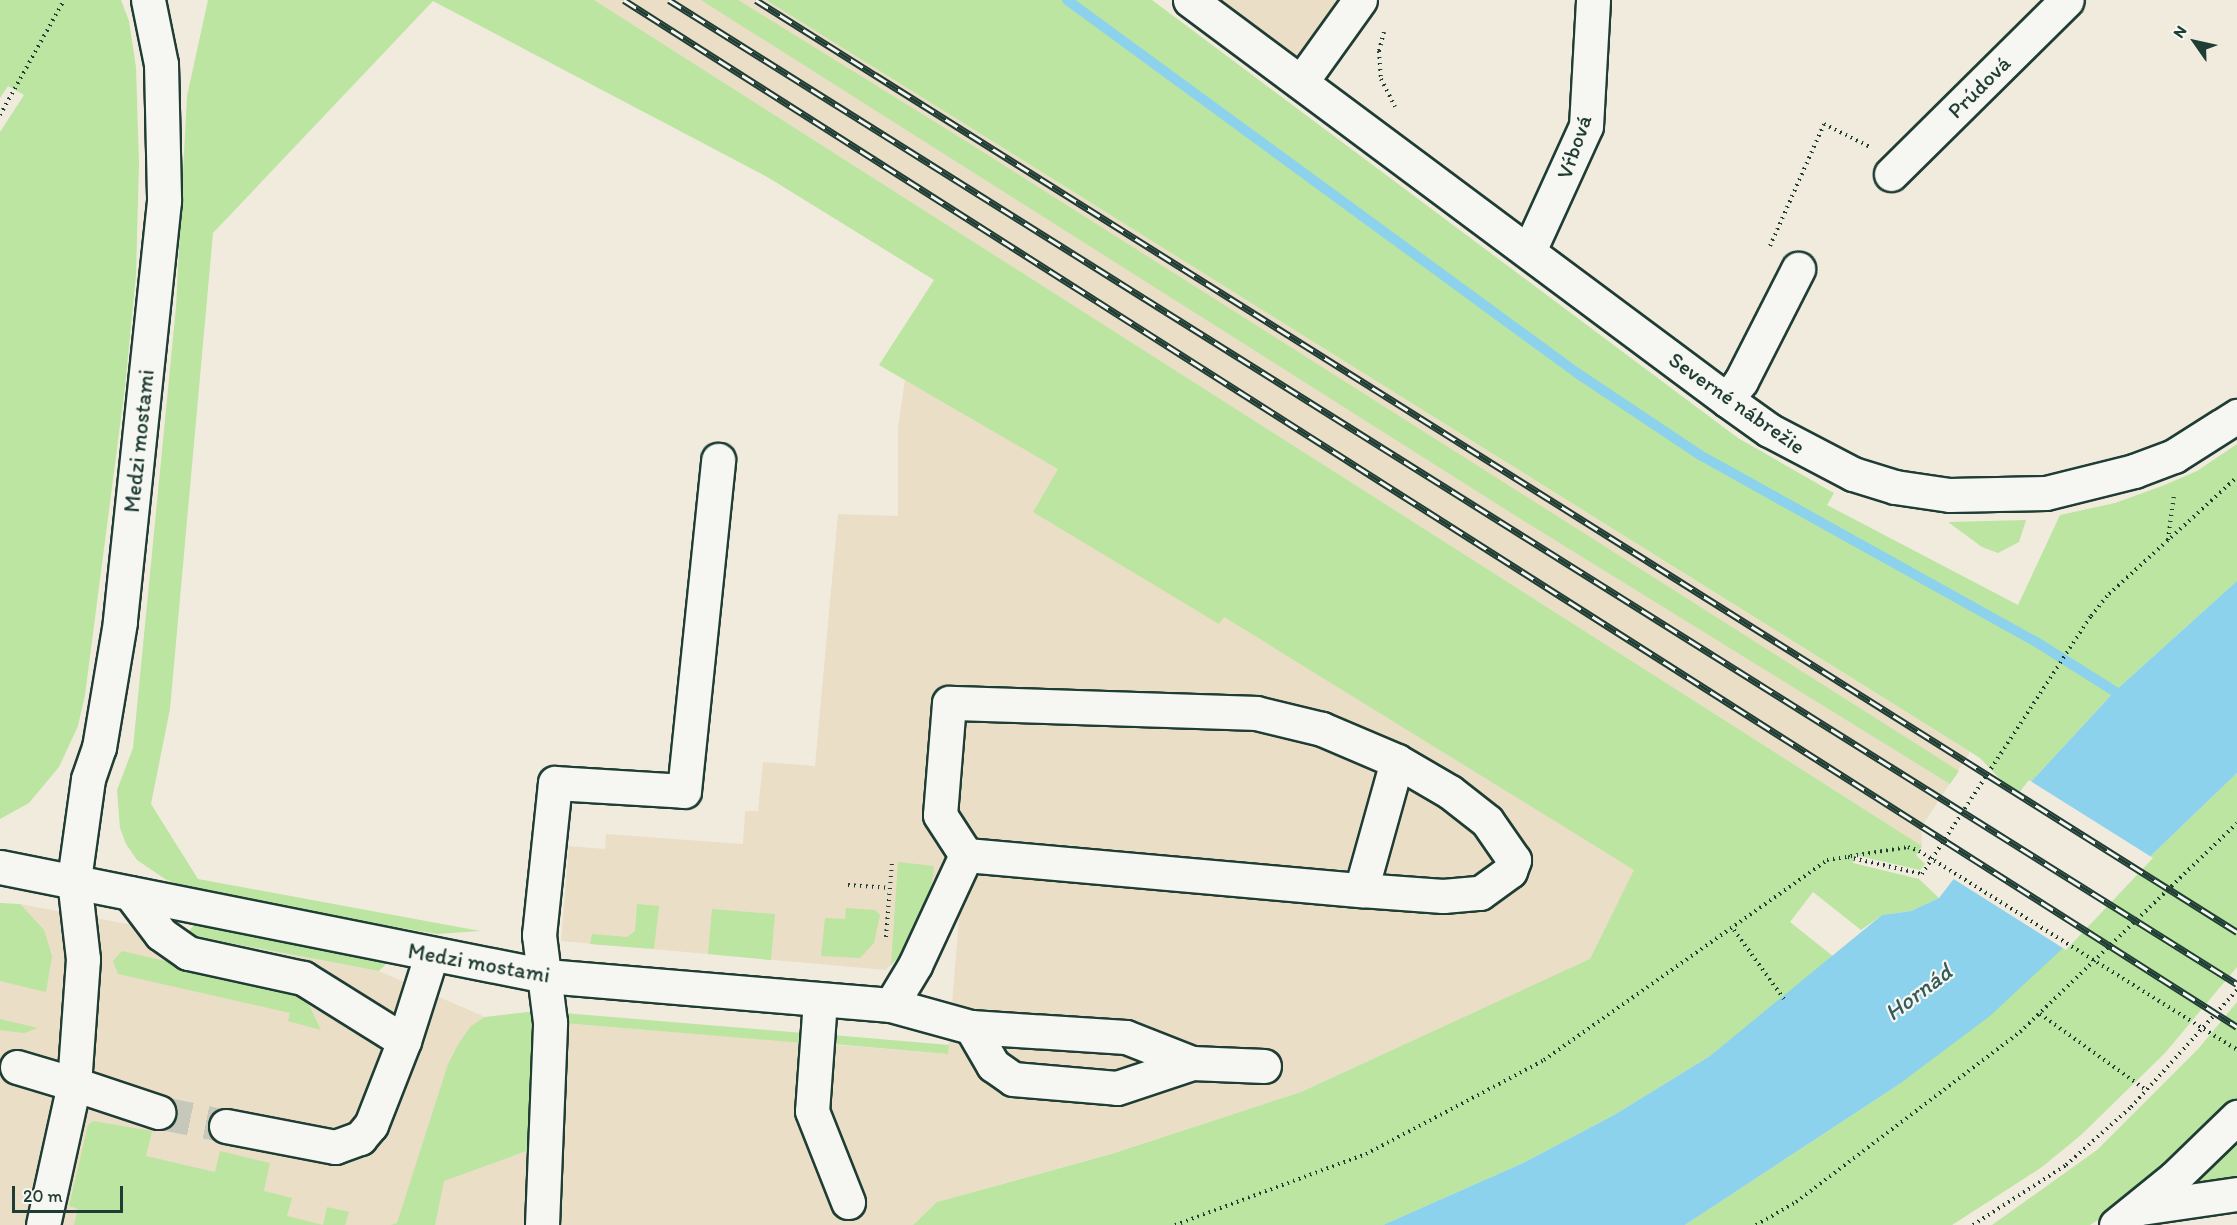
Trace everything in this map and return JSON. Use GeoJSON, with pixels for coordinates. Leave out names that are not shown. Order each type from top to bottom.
{"type":"FeatureCollection","features":[{"type":"Feature","properties":{"kind":"street","name":"Medzi mostami"},"geometry":{"type":"LineString","coordinates":[[74,880],[88,779],[99,747],[120,622],[164,201],[162,76],[148,0]]}},
{"type":"Feature","properties":{"kind":"street","name":"Severné nábrežie"},"geometry":{"type":"LineString","coordinates":[[1190,0],[1727,400],[1795,445],[1853,474],[1895,487],[1990,496],[2046,493],[2134,471],[2174,456],[2237,416]]}},
{"type":"Feature","properties":{"kind":"street"},"geometry":{"type":"LineString","coordinates":[[1301,82],[1360,0]]}},
{"type":"Feature","properties":{"kind":"street","name":"Vŕbová"},"geometry":{"type":"LineString","coordinates":[[1529,251],[1586,126],[1593,0]]}},
{"type":"Feature","properties":{"kind":"street","name":"Prúdová"},"geometry":{"type":"LineString","coordinates":[[1897,169],[2067,0]]}},
{"type":"Feature","properties":{"kind":"street"},"geometry":{"type":"LineString","coordinates":[[1727,400],[1741,381],[1798,269]]}},
{"type":"Feature","properties":{"kind":"street"},"geometry":{"type":"LineString","coordinates":[[542,1225],[550,1022],[546,976],[539,935],[555,783],[684,791],[718,460]]}},
{"type":"Feature","properties":{"kind":"street"},"geometry":{"type":"LineString","coordinates":[[949,703],[1256,713],[1322,729],[1397,761],[1450,792],[1486,821],[1514,860],[1510,871],[1479,892],[1443,896],[966,855],[940,815],[949,703]]}},
{"type":"Feature","properties":{"kind":"street"},"geometry":{"type":"LineString","coordinates":[[1361,890],[1397,761]]}},
{"type":"Feature","properties":{"kind":"street"},"geometry":{"type":"LineString","coordinates":[[891,1005],[915,965],[966,855]]}},
{"type":"Feature","properties":{"kind":"street","name":"Medzi mostami"},"geometry":{"type":"LineString","coordinates":[[0,867],[74,880],[431,956],[546,976],[891,1005],[970,1027],[1126,1037],[1192,1063]]}},
{"type":"Feature","properties":{"kind":"street"},"geometry":{"type":"LineString","coordinates":[[43,1225],[74,1084],[83,958],[74,880]]}},
{"type":"Feature","properties":{"kind":"street"},"geometry":{"type":"LineString","coordinates":[[130,893],[161,934],[188,953],[303,978],[404,1041]]}},
{"type":"Feature","properties":{"kind":"street"},"geometry":{"type":"LineString","coordinates":[[226,1126],[314,1145],[348,1145],[371,1125],[404,1041],[431,956]]}},
{"type":"Feature","properties":{"kind":"street"},"geometry":{"type":"LineString","coordinates":[[820,1000],[812,1111],[848,1202]]}},
{"type":"Feature","properties":{"kind":"street"},"geometry":{"type":"LineString","coordinates":[[970,1027],[993,1065],[1013,1079],[1117,1088],[1192,1063],[1264,1066]]}},
{"type":"Feature","properties":{"kind":"street"},"geometry":{"type":"LineString","coordinates":[[17,1067],[158,1112]]}},
{"type":"Feature","properties":{"kind":"street"},"geometry":{"type":"LineString","coordinates":[[2128,1217],[2237,1118]]}},
{"type":"Feature","properties":{"kind":"street"},"geometry":{"type":"LineString","coordinates":[[2128,1217],[2237,1194]]}},
{"type":"Feature","properties":{"kind":"path"},"geometry":{"type":"LineString","coordinates":[[0,115],[16,90],[64,0]]}},
{"type":"Feature","properties":{"kind":"path"},"geometry":{"type":"LineString","coordinates":[[1766,254],[1824,124],[1897,169]]}},
{"type":"Feature","properties":{"kind":"path"},"geometry":{"type":"LineString","coordinates":[[1846,857],[1922,874],[2054,675],[2076,637],[2109,594],[2237,477]]}},
{"type":"Feature","properties":{"kind":"path"},"geometry":{"type":"LineString","coordinates":[[1756,1225],[1796,1202],[2040,1014],[2237,823]]}},
{"type":"Feature","properties":{"kind":"path"},"geometry":{"type":"LineString","coordinates":[[1174,1225],[1366,1154],[1545,1060],[1734,930],[1827,860],[1908,847],[1919,850],[2237,1050]]}},
{"type":"Feature","properties":{"kind":"path"},"geometry":{"type":"LineString","coordinates":[[881,949],[886,939],[892,862]]}},
{"type":"Feature","properties":{"kind":"path"},"geometry":{"type":"LineString","coordinates":[[848,885],[890,888]]}},
{"type":"Feature","properties":{"kind":"path"},"geometry":{"type":"LineString","coordinates":[[1734,930],[1784,999]]}},
{"type":"Feature","properties":{"kind":"path"},"geometry":{"type":"LineString","coordinates":[[1973,1225],[2066,1165],[2146,1090],[2237,990]]}},
{"type":"Feature","properties":{"kind":"path"},"geometry":{"type":"LineString","coordinates":[[2040,1014],[2146,1090]]}},
{"type":"Feature","properties":{"kind":"shaded area"},"geometry":{"type":"Polygon","coordinates":[[[594,0],[766,0],[1970,752],[1921,828],[1922,846],[594,0]]]}},
{"type":"Feature","properties":{"kind":"shaded area"},"geometry":{"type":"Polygon","coordinates":[[[1190,0],[1360,0],[1301,82],[1190,0]]]}},
{"type":"Feature","properties":{"kind":"shaded area"},"geometry":{"type":"Polygon","coordinates":[[[905,380],[1059,469],[1035,508],[1224,617],[1635,870],[1591,959],[1301,1092],[1110,1154],[937,1202],[913,1225],[0,1225],[0,952],[20,904],[379,971],[485,1017],[445,1180],[536,1021],[948,1054],[959,918],[940,908],[886,970],[561,941],[569,846],[605,849],[606,834],[743,844],[745,811],[758,811],[763,762],[815,766],[838,514],[898,516],[898,427],[905,380]]]}},
{"type":"Feature","properties":{"kind":"green space"},"geometry":{"type":"Polygon","coordinates":[[[0,0],[121,0],[129,21],[136,67],[139,163],[136,275],[125,387],[85,695],[78,726],[59,767],[29,803],[0,819],[0,132],[24,95],[8,86],[0,98],[0,0]]]}},
{"type":"Feature","properties":{"kind":"green space"},"geometry":{"type":"Polygon","coordinates":[[[208,0],[594,0],[1922,846],[1916,855],[1925,864],[1920,870],[1855,855],[1853,863],[1919,879],[1939,898],[1911,911],[1882,915],[1861,930],[1813,892],[1790,922],[1834,957],[1777,1005],[1710,1056],[1614,1115],[1523,1163],[1383,1225],[913,1225],[937,1202],[1111,1154],[1301,1092],[1590,959],[1634,870],[1224,617],[1219,624],[1033,512],[1058,469],[879,365],[934,280],[769,178],[433,1],[213,233],[170,709],[151,804],[198,879],[480,931],[437,934],[202,894],[165,879],[137,860],[126,844],[120,828],[117,790],[133,748],[176,307],[187,96],[208,0]]]}},
{"type":"Feature","properties":{"kind":"green space"},"geometry":{"type":"Polygon","coordinates":[[[701,0],[738,0],[964,140],[1959,771],[1950,784],[1516,516],[701,0]]]}},
{"type":"Feature","properties":{"kind":"green space"},"geometry":{"type":"Polygon","coordinates":[[[766,0],[1152,0],[1738,438],[1834,493],[1827,505],[2018,605],[2060,515],[2115,503],[2162,486],[2197,471],[2237,444],[2237,581],[2115,691],[2017,797],[1980,758],[766,0]]]}},
{"type":"Feature","properties":{"kind":"green space"},"geometry":{"type":"Polygon","coordinates":[[[2026,520],[2019,542],[1998,553],[1982,547],[1948,522],[2026,520]]]}},
{"type":"Feature","properties":{"kind":"green space"},"geometry":{"type":"Polygon","coordinates":[[[2237,773],[2237,967],[2165,1053],[2081,1135],[2042,1167],[1952,1225],[1685,1225],[1898,1085],[2133,873],[2237,773]]]}},
{"type":"Feature","properties":{"kind":"green space"},"geometry":{"type":"Polygon","coordinates":[[[898,862],[934,866],[929,907],[902,954],[891,965],[898,862]]]}},
{"type":"Feature","properties":{"kind":"green space"},"geometry":{"type":"Polygon","coordinates":[[[0,903],[20,904],[44,930],[52,956],[46,992],[0,981],[0,903]]]}},
{"type":"Feature","properties":{"kind":"green space"},"geometry":{"type":"Polygon","coordinates":[[[637,904],[659,906],[654,949],[590,944],[592,934],[627,937],[635,931],[637,904]]]}},
{"type":"Feature","properties":{"kind":"green space"},"geometry":{"type":"Polygon","coordinates":[[[846,908],[875,910],[880,915],[874,943],[860,958],[821,956],[825,918],[845,919],[846,908]]]}},
{"type":"Feature","properties":{"kind":"green space"},"geometry":{"type":"Polygon","coordinates":[[[712,909],[775,914],[771,960],[708,954],[712,909]]]}},
{"type":"Feature","properties":{"kind":"green space"},"geometry":{"type":"Polygon","coordinates":[[[195,924],[381,960],[386,964],[379,971],[192,936],[188,932],[195,924]]]}},
{"type":"Feature","properties":{"kind":"green space"},"geometry":{"type":"Polygon","coordinates":[[[122,951],[294,991],[308,1003],[321,1030],[288,1021],[290,1013],[118,974],[113,961],[122,951]]]}},
{"type":"Feature","properties":{"kind":"green space"},"geometry":{"type":"Polygon","coordinates":[[[2237,1002],[2237,1108],[2121,1205],[2090,1225],[1992,1225],[2097,1150],[2199,1048],[2237,1002]]]}},
{"type":"Feature","properties":{"kind":"green space"},"geometry":{"type":"Polygon","coordinates":[[[537,1011],[529,1150],[444,1181],[435,1225],[391,1225],[397,1223],[448,1064],[459,1043],[471,1026],[485,1017],[537,1011]]]}},
{"type":"Feature","properties":{"kind":"green space"},"geometry":{"type":"Polygon","coordinates":[[[564,1013],[803,1033],[803,1043],[563,1023],[564,1013]]]}},
{"type":"Feature","properties":{"kind":"green space"},"geometry":{"type":"Polygon","coordinates":[[[0,1019],[38,1028],[24,1033],[0,1030],[0,1019]]]}},
{"type":"Feature","properties":{"kind":"green space"},"geometry":{"type":"Polygon","coordinates":[[[833,1035],[949,1045],[948,1054],[832,1044],[833,1035]]]}},
{"type":"Feature","properties":{"kind":"green space"},"geometry":{"type":"Polygon","coordinates":[[[93,1121],[152,1131],[146,1156],[215,1172],[220,1151],[270,1163],[264,1191],[292,1198],[287,1216],[323,1225],[74,1225],[78,1209],[69,1206],[88,1125],[93,1121]]]}},
{"type":"Feature","properties":{"kind":"green space"},"geometry":{"type":"Polygon","coordinates":[[[2237,1128],[2237,1180],[2189,1187],[2189,1174],[2237,1128]]]}},
{"type":"Feature","properties":{"kind":"green space"},"geometry":{"type":"Polygon","coordinates":[[[327,1207],[349,1212],[345,1225],[323,1225],[327,1207]]]}},
{"type":"Feature","properties":{"kind":"water","name":"Hornád"},"geometry":{"type":"Polygon","coordinates":[[[2237,581],[2237,773],[2133,873],[2077,935],[1990,1016],[1898,1085],[1685,1225],[1383,1225],[1523,1163],[1614,1115],[1710,1056],[1882,915],[1911,911],[1939,898],[2017,797],[2115,691],[2237,581]]]}},
{"type":"Feature","properties":{"kind":"pier"},"geometry":{"type":"Polygon","coordinates":[[[2029,780],[2153,858],[2066,950],[1952,878],[2029,780]]]}},
{"type":"Feature","properties":{"kind":"waterway"},"geometry":{"type":"LineString","coordinates":[[1067,0],[1577,373],[1700,455],[2038,643],[2127,699]]}},
{"type":"Feature","properties":{"kind":"tunnel"},"geometry":{"type":"LineString","coordinates":[[158,1112],[226,1126]]}},
{"type":"Feature","properties":{"kind":"railway"},"geometry":{"type":"LineString","coordinates":[[624,0],[2237,1027]]}},
{"type":"Feature","properties":{"kind":"railway"},"geometry":{"type":"LineString","coordinates":[[669,0],[2237,984]]}},
{"type":"Feature","properties":{"kind":"railway"},"geometry":{"type":"LineString","coordinates":[[756,0],[2237,932]]}}]}
